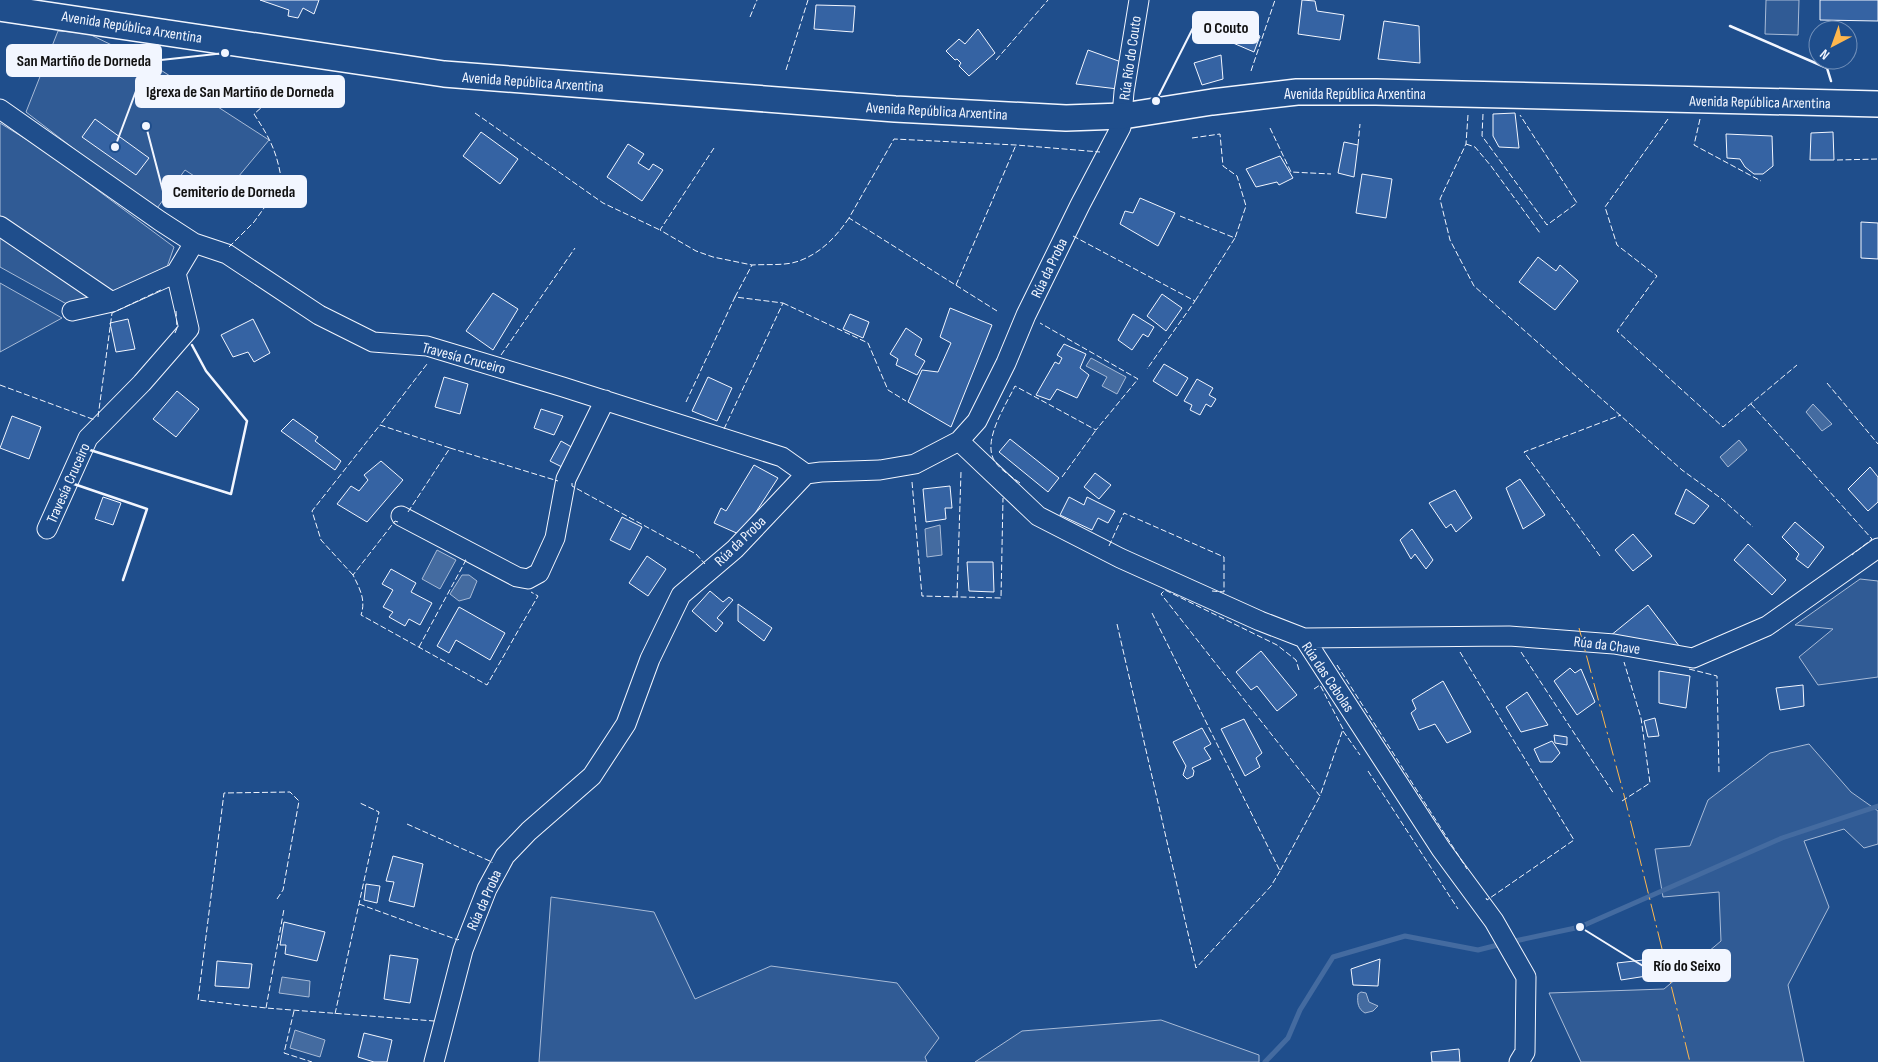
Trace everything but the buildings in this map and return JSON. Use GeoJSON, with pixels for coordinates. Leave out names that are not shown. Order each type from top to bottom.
{"type":"FeatureCollection","features":[{"type":"Feature","properties":{"kind":"main road","name":"Avenida República Arxentina"},"geometry":{"type":"LineString","coordinates":[[0,8],[283,51],[478,78],[895,109],[1066,118],[1123,116],[1212,102],[1297,92],[1376,92],[1878,104]]}},
{"type":"Feature","properties":{"kind":"street","name":"Rúa Río do Couto"},"geometry":{"type":"LineString","coordinates":[[1123,116],[1124,92],[1139,0]]}},
{"type":"Feature","properties":{"kind":"street","name":"Travesía Cruceiro"},"geometry":{"type":"LineString","coordinates":[[0,109],[194,243],[227,254],[319,315],[373,342],[426,346],[605,400],[782,457],[806,474]]}},
{"type":"Feature","properties":{"kind":"street","name":"Rúa da Proba"},"geometry":{"type":"LineString","coordinates":[[434,1062],[463,950],[487,889],[505,856],[529,831],[592,776],[626,724],[650,659],[681,595],[734,549],[806,474],[880,470],[915,464],[959,441],[977,421],[1006,363],[1034,298],[1121,127],[1123,116]]}},
{"type":"Feature","properties":{"kind":"street"},"geometry":{"type":"LineString","coordinates":[[0,226],[112,302]]}},
{"type":"Feature","properties":{"kind":"street"},"geometry":{"type":"LineString","coordinates":[[72,311],[112,302],[176,273],[194,243]]}},
{"type":"Feature","properties":{"kind":"street","name":"Travesía Cruceiro"},"geometry":{"type":"LineString","coordinates":[[47,529],[88,438],[142,383],[189,329],[176,273]]}},
{"type":"Feature","properties":{"kind":"street"},"geometry":{"type":"LineString","coordinates":[[401,516],[517,577],[528,579],[540,573],[556,538],[566,479],[605,400]]}},
{"type":"Feature","properties":{"kind":"street","name":"Rúa das Cebolas"},"geometry":{"type":"LineString","coordinates":[[959,441],[1038,516],[1120,558],[1260,621],[1304,638],[1441,849],[1494,921],[1526,976],[1525,1052],[1519,1062]]}},
{"type":"Feature","properties":{"kind":"street","name":"Rúa da Chave"},"geometry":{"type":"LineString","coordinates":[[1304,638],[1508,636],[1614,644],[1693,658],[1767,626],[1878,548]]}},
{"type":"Feature","properties":{"kind":"shaded area"},"geometry":{"type":"Polygon","coordinates":[[[1766,0],[1799,0],[1798,35],[1765,34],[1766,0]]]}},
{"type":"Feature","properties":{"kind":"shaded area"},"geometry":{"type":"Polygon","coordinates":[[[58,31],[87,33],[153,65],[269,140],[223,195],[185,170],[155,211],[26,112],[58,31]]]}},
{"type":"Feature","properties":{"kind":"shaded area"},"geometry":{"type":"Polygon","coordinates":[[[0,123],[45,151],[174,247],[167,267],[116,291],[72,307],[0,267],[0,123]]]}},
{"type":"Feature","properties":{"kind":"shaded area"},"geometry":{"type":"Polygon","coordinates":[[[0,283],[62,318],[0,352],[0,283]]]}},
{"type":"Feature","properties":{"kind":"shaded area"},"geometry":{"type":"Polygon","coordinates":[[[1091,358],[1126,377],[1117,394],[1102,386],[1107,377],[1086,366],[1091,358]]]}},
{"type":"Feature","properties":{"kind":"shaded area"},"geometry":{"type":"Polygon","coordinates":[[[1813,404],[1832,424],[1822,431],[1806,412],[1813,404]]]}},
{"type":"Feature","properties":{"kind":"shaded area"},"geometry":{"type":"Polygon","coordinates":[[[1739,440],[1747,450],[1728,467],[1720,457],[1739,440]]]}},
{"type":"Feature","properties":{"kind":"shaded area"},"geometry":{"type":"Polygon","coordinates":[[[940,525],[942,555],[927,557],[925,529],[940,525]]]}},
{"type":"Feature","properties":{"kind":"shaded area"},"geometry":{"type":"Polygon","coordinates":[[[437,550],[456,560],[440,589],[422,579],[437,550]]]}},
{"type":"Feature","properties":{"kind":"shaded area"},"geometry":{"type":"Polygon","coordinates":[[[462,575],[469,575],[477,581],[470,598],[459,601],[450,594],[462,575]]]}},
{"type":"Feature","properties":{"kind":"shaded area"},"geometry":{"type":"Polygon","coordinates":[[[1860,579],[1878,581],[1878,677],[1818,685],[1799,657],[1833,629],[1795,625],[1860,579]]]}},
{"type":"Feature","properties":{"kind":"shaded area"},"geometry":{"type":"Polygon","coordinates":[[[1809,744],[1851,792],[1878,811],[1878,844],[1864,848],[1844,829],[1804,841],[1829,907],[1788,985],[1804,1062],[1581,1062],[1549,993],[1664,989],[1721,941],[1719,892],[1663,897],[1655,849],[1690,846],[1708,800],[1770,753],[1809,744]]]}},
{"type":"Feature","properties":{"kind":"shaded area"},"geometry":{"type":"Polygon","coordinates":[[[551,897],[654,912],[695,999],[771,966],[897,983],[939,1038],[925,1057],[927,1062],[539,1062],[551,897]]]}},
{"type":"Feature","properties":{"kind":"shaded area"},"geometry":{"type":"Polygon","coordinates":[[[282,977],[310,981],[309,997],[279,993],[282,977]]]}},
{"type":"Feature","properties":{"kind":"shaded area"},"geometry":{"type":"Polygon","coordinates":[[[1361,992],[1366,993],[1369,1002],[1378,1006],[1373,1011],[1365,1013],[1359,1008],[1358,994],[1361,992]]]}},
{"type":"Feature","properties":{"kind":"shaded area"},"geometry":{"type":"Polygon","coordinates":[[[1161,1020],[1259,1055],[1259,1062],[975,1062],[1022,1031],[1161,1020]]]}},
{"type":"Feature","properties":{"kind":"shaded area"},"geometry":{"type":"Polygon","coordinates":[[[295,1030],[325,1040],[320,1057],[290,1048],[295,1030]]]}},
{"type":"Feature","properties":{"kind":"waterway"},"geometry":{"type":"LineString","coordinates":[[1510,942],[1580,927],[1782,838],[1878,806]]}},
{"type":"Feature","properties":{"kind":"waterway"},"geometry":{"type":"LineString","coordinates":[[1265,1062],[1288,1038],[1300,1010],[1333,957],[1405,936],[1478,950],[1502,944]]}},
{"type":"Feature","properties":{"kind":"fence"},"geometry":{"type":"LineString","coordinates":[[750,17],[757,0]]}},
{"type":"Feature","properties":{"kind":"fence"},"geometry":{"type":"LineString","coordinates":[[786,70],[808,0]]}},
{"type":"Feature","properties":{"kind":"fence"},"geometry":{"type":"LineString","coordinates":[[996,60],[1048,0]]}},
{"type":"Feature","properties":{"kind":"fence"},"geometry":{"type":"LineString","coordinates":[[1251,71],[1275,0]]}},
{"type":"Feature","properties":{"kind":"fence"},"geometry":{"type":"LineString","coordinates":[[229,247],[254,222],[282,183],[273,147],[254,114],[287,85]]}},
{"type":"Feature","properties":{"kind":"fence"},"geometry":{"type":"LineString","coordinates":[[475,113],[603,203],[660,230]]}},
{"type":"Feature","properties":{"kind":"fence"},"geometry":{"type":"LineString","coordinates":[[1483,114],[1482,136],[1547,225],[1577,203],[1520,115]]}},
{"type":"Feature","properties":{"kind":"fence"},"geometry":{"type":"LineString","coordinates":[[1468,115],[1466,144],[1440,199],[1450,240],[1474,286],[1682,470],[1722,499],[1753,527]]}},
{"type":"Feature","properties":{"kind":"fence"},"geometry":{"type":"LineString","coordinates":[[1668,119],[1605,207],[1617,245],[1657,276],[1617,331],[1723,427],[1797,365]]}},
{"type":"Feature","properties":{"kind":"fence"},"geometry":{"type":"LineString","coordinates":[[1700,119],[1694,145],[1761,181]]}},
{"type":"Feature","properties":{"kind":"fence"},"geometry":{"type":"LineString","coordinates":[[1358,145],[1360,124]]}},
{"type":"Feature","properties":{"kind":"fence"},"geometry":{"type":"LineString","coordinates":[[1270,128],[1291,172],[1331,174]]}},
{"type":"Feature","properties":{"kind":"fence"},"geometry":{"type":"LineString","coordinates":[[1192,138],[1220,134],[1223,166],[1237,176],[1246,206],[1235,238]]}},
{"type":"Feature","properties":{"kind":"fence"},"geometry":{"type":"LineString","coordinates":[[997,311],[849,218],[894,139],[1016,145],[1100,152]]}},
{"type":"Feature","properties":{"kind":"fence"},"geometry":{"type":"LineString","coordinates":[[1466,144],[1475,147],[1491,166],[1540,233]]}},
{"type":"Feature","properties":{"kind":"fence"},"geometry":{"type":"LineString","coordinates":[[956,285],[1016,145]]}},
{"type":"Feature","properties":{"kind":"fence"},"geometry":{"type":"LineString","coordinates":[[714,148],[660,230],[696,251],[713,257],[752,265]]}},
{"type":"Feature","properties":{"kind":"fence"},"geometry":{"type":"LineString","coordinates":[[1837,160],[1878,159]]}},
{"type":"Feature","properties":{"kind":"fence"},"geometry":{"type":"LineString","coordinates":[[1180,216],[1235,238],[1195,301]]}},
{"type":"Feature","properties":{"kind":"fence"},"geometry":{"type":"LineString","coordinates":[[735,297],[752,265],[788,264],[807,258],[827,244],[849,218]]}},
{"type":"Feature","properties":{"kind":"fence"},"geometry":{"type":"LineString","coordinates":[[1073,236],[1195,301],[1147,369]]}},
{"type":"Feature","properties":{"kind":"fence"},"geometry":{"type":"LineString","coordinates":[[501,355],[575,248]]}},
{"type":"Feature","properties":{"kind":"fence"},"geometry":{"type":"LineString","coordinates":[[98,417],[112,313],[163,289]]}},
{"type":"Feature","properties":{"kind":"fence"},"geometry":{"type":"LineString","coordinates":[[686,402],[735,297],[783,303],[724,429]]}},
{"type":"Feature","properties":{"kind":"fence"},"geometry":{"type":"LineString","coordinates":[[783,303],[868,343],[888,390],[906,401]]}},
{"type":"Feature","properties":{"kind":"fence"},"geometry":{"type":"LineString","coordinates":[[175,333],[177,328],[176,311]]}},
{"type":"Feature","properties":{"kind":"fence"},"geometry":{"type":"LineString","coordinates":[[1020,483],[996,463],[992,455],[991,445],[996,424],[1015,386],[1096,430],[1138,379],[1040,323]]}},
{"type":"Feature","properties":{"kind":"fence"},"geometry":{"type":"LineString","coordinates":[[408,512],[450,448],[380,425],[427,364]]}},
{"type":"Feature","properties":{"kind":"fence"},"geometry":{"type":"LineString","coordinates":[[1827,383],[1878,444]]}},
{"type":"Feature","properties":{"kind":"fence"},"geometry":{"type":"LineString","coordinates":[[0,385],[95,420]]}},
{"type":"Feature","properties":{"kind":"fence"},"geometry":{"type":"LineString","coordinates":[[1751,404],[1872,539],[1852,555]]}},
{"type":"Feature","properties":{"kind":"fence"},"geometry":{"type":"LineString","coordinates":[[1600,556],[1524,452],[1621,415]]}},
{"type":"Feature","properties":{"kind":"fence"},"geometry":{"type":"LineString","coordinates":[[353,575],[321,540],[312,511],[380,425]]}},
{"type":"Feature","properties":{"kind":"fence"},"geometry":{"type":"LineString","coordinates":[[1062,477],[1096,430]]}},
{"type":"Feature","properties":{"kind":"fence"},"geometry":{"type":"LineString","coordinates":[[450,448],[558,481]]}},
{"type":"Feature","properties":{"kind":"fence"},"geometry":{"type":"LineString","coordinates":[[957,597],[961,472]]}},
{"type":"Feature","properties":{"kind":"fence"},"geometry":{"type":"LineString","coordinates":[[912,482],[922,596],[1001,598],[1003,498]]}},
{"type":"Feature","properties":{"kind":"fence"},"geometry":{"type":"LineString","coordinates":[[572,483],[572,486],[696,554],[705,564]]}},
{"type":"Feature","properties":{"kind":"fence"},"geometry":{"type":"LineString","coordinates":[[1109,546],[1124,513],[1224,557],[1224,592],[1212,591]]}},
{"type":"Feature","properties":{"kind":"fence"},"geometry":{"type":"LineString","coordinates":[[398,522],[395,521],[353,575],[363,599],[361,615],[487,685],[538,596],[531,592]]}},
{"type":"Feature","properties":{"kind":"fence"},"geometry":{"type":"LineString","coordinates":[[419,647],[466,560],[464,558]]}},
{"type":"Feature","properties":{"kind":"fence"},"geometry":{"type":"LineString","coordinates":[[1299,670],[1296,660],[1277,645],[1165,590],[1161,594],[1320,796],[1343,729],[1320,685],[1314,689]]}},
{"type":"Feature","properties":{"kind":"fence"},"geometry":{"type":"LineString","coordinates":[[1152,613],[1280,871],[1320,796]]}},
{"type":"Feature","properties":{"kind":"fence"},"geometry":{"type":"LineString","coordinates":[[1117,624],[1196,968],[1271,886],[1280,871]]}},
{"type":"Feature","properties":{"kind":"fence"},"geometry":{"type":"LineString","coordinates":[[1460,652],[1574,840],[1487,900],[1486,898]]}},
{"type":"Feature","properties":{"kind":"fence"},"geometry":{"type":"LineString","coordinates":[[1521,652],[1614,794]]}},
{"type":"Feature","properties":{"kind":"fence"},"geometry":{"type":"LineString","coordinates":[[1622,801],[1650,783],[1641,718],[1624,662]]}},
{"type":"Feature","properties":{"kind":"fence"},"geometry":{"type":"LineString","coordinates":[[1337,665],[1467,869]]}},
{"type":"Feature","properties":{"kind":"fence"},"geometry":{"type":"LineString","coordinates":[[1689,669],[1717,676],[1719,773]]}},
{"type":"Feature","properties":{"kind":"fence"},"geometry":{"type":"LineString","coordinates":[[1343,731],[1360,755]]}},
{"type":"Feature","properties":{"kind":"fence"},"geometry":{"type":"LineString","coordinates":[[1368,771],[1458,909]]}},
{"type":"Feature","properties":{"kind":"fence"},"geometry":{"type":"LineString","coordinates":[[277,899],[283,890],[299,801],[290,792],[224,793],[198,1000],[266,1008],[434,1021]]}},
{"type":"Feature","properties":{"kind":"fence"},"geometry":{"type":"LineString","coordinates":[[335,1014],[379,812],[360,803]]}},
{"type":"Feature","properties":{"kind":"fence"},"geometry":{"type":"LineString","coordinates":[[407,824],[492,863]]}},
{"type":"Feature","properties":{"kind":"fence"},"geometry":{"type":"LineString","coordinates":[[359,904],[459,939]]}},
{"type":"Feature","properties":{"kind":"fence"},"geometry":{"type":"LineString","coordinates":[[266,1008],[284,909]]}},
{"type":"Feature","properties":{"kind":"fence"},"geometry":{"type":"LineString","coordinates":[[294,1011],[284,1053],[312,1062]]}},
{"type":"Feature","properties":{"kind":"wall"},"geometry":{"type":"LineString","coordinates":[[1730,26],[1827,68],[1831,81]]}},
{"type":"Feature","properties":{"kind":"wall"},"geometry":{"type":"LineString","coordinates":[[90,450],[231,494],[247,421],[206,371],[192,345]]}},
{"type":"Feature","properties":{"kind":"wall"},"geometry":{"type":"LineString","coordinates":[[74,484],[147,509],[123,580]]}},
{"type":"Feature","properties":{"kind":"power"},"geometry":{"type":"LineString","coordinates":[[1579,628],[1624,795],[1690,1062]]}},
{"type":"Feature","properties":{"kind":"place","name":"San Martiño de Dorneda"},"geometry":{"type":"Point","coordinates":[225,53]}},
{"type":"Feature","properties":{"kind":"place","name":"O Couto"},"geometry":{"type":"Point","coordinates":[1156,101]}},
{"type":"Feature","properties":{"kind":"place","name":"Cemiterio de Dorneda"},"geometry":{"type":"Point","coordinates":[146,126]}},
{"type":"Feature","properties":{"kind":"place","name":"Igrexa de San Martiño de Dorneda"},"geometry":{"type":"Point","coordinates":[115,147]}},
{"type":"Feature","properties":{"kind":"place","name":"Río do Seixo"},"geometry":{"type":"Point","coordinates":[1580,927]}}]}
